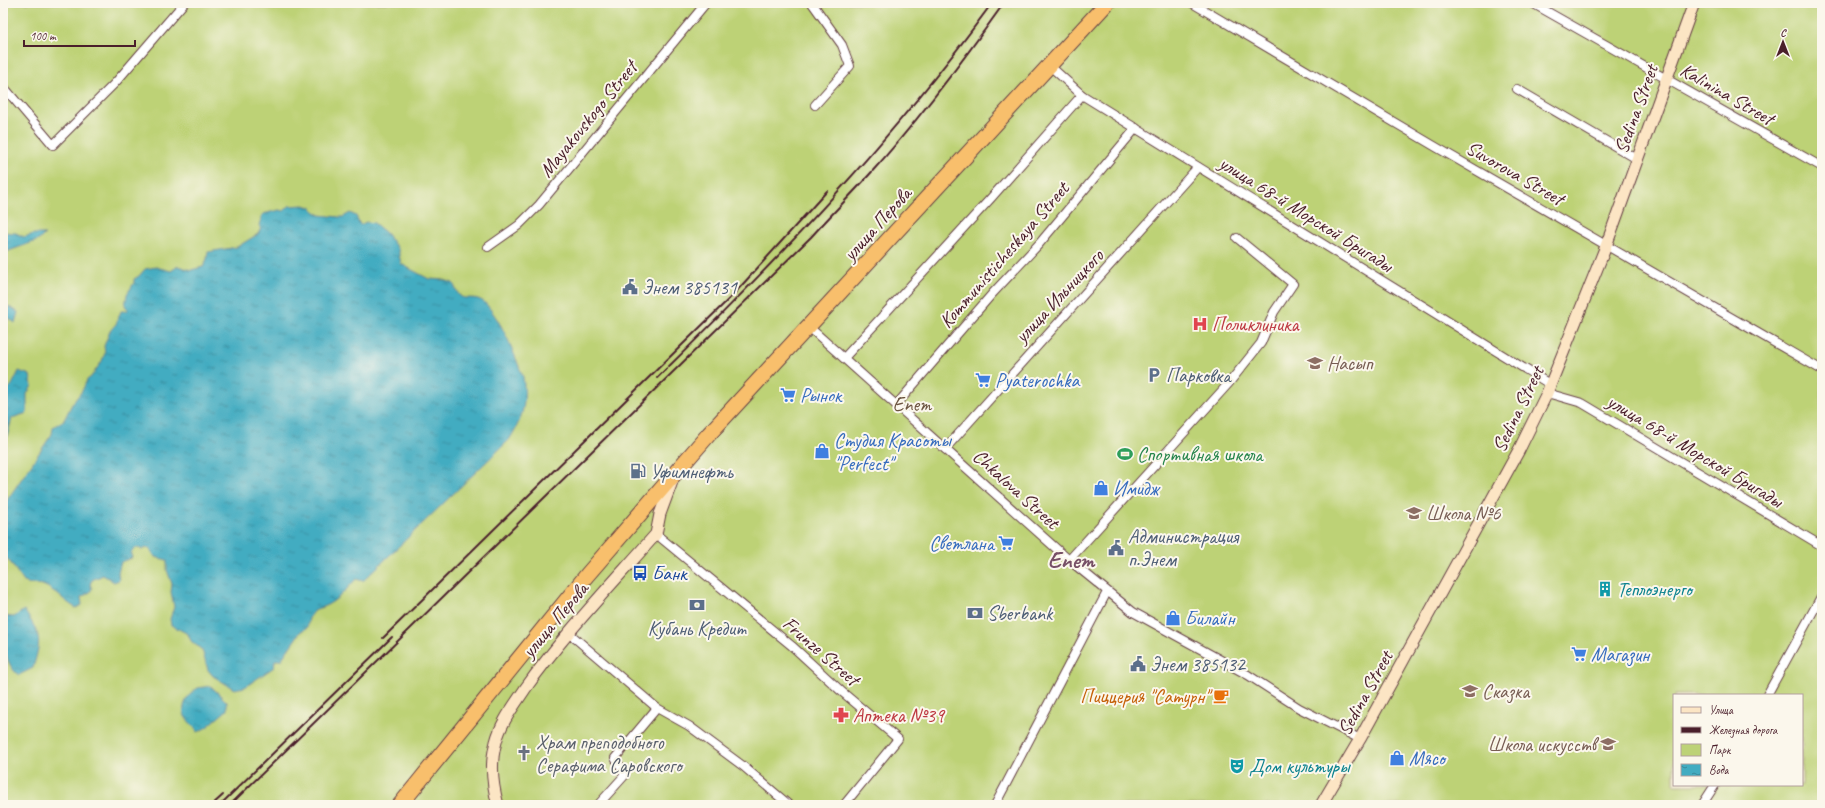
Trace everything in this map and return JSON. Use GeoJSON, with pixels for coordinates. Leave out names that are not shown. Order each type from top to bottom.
{"type":"FeatureCollection","features":[{"type":"Feature","properties":{"kind":"highway","name":"улица Перова"},"geometry":{"type":"LineString","coordinates":[[400,805],[568,598],[676,472],[1107,3]]}},
{"type":"Feature","properties":{"kind":"street"},"geometry":{"type":"LineString","coordinates":[[3,86],[53,146],[115,83],[184,3]]}},
{"type":"Feature","properties":{"kind":"street","name":"Mayakovskogo Street"},"geometry":{"type":"LineString","coordinates":[[488,247],[519,225],[540,205],[706,3]]}},
{"type":"Feature","properties":{"kind":"street"},"geometry":{"type":"LineString","coordinates":[[812,3],[842,45],[850,66],[815,105]]}},
{"type":"Feature","properties":{"kind":"street","name":"Suvorova Street"},"geometry":{"type":"LineString","coordinates":[[1192,3],[1606,246],[1822,370]]}},
{"type":"Feature","properties":{"kind":"street","name":"Kalinina Street"},"geometry":{"type":"LineString","coordinates":[[1532,3],[1822,167]]}},
{"type":"Feature","properties":{"kind":"street","name":"Sedina Street"},"geometry":{"type":"LineString","coordinates":[[1321,805],[1360,739],[1519,450],[1549,389],[1606,246],[1694,3]]}},
{"type":"Feature","properties":{"kind":"street","name":"улица 68-й Морской Бригады"},"geometry":{"type":"LineString","coordinates":[[1049,65],[1082,95],[1549,389],[1582,404],[1822,546]]}},
{"type":"Feature","properties":{"kind":"street"},"geometry":{"type":"LineString","coordinates":[[1517,89],[1637,159]]}},
{"type":"Feature","properties":{"kind":"street"},"geometry":{"type":"LineString","coordinates":[[844,358],[991,198],[1082,95]]}},
{"type":"Feature","properties":{"kind":"street","name":"Kommunisticheskaya Street"},"geometry":{"type":"LineString","coordinates":[[897,404],[992,294],[1039,244],[1136,128]]}},
{"type":"Feature","properties":{"kind":"street","name":"улица Ильницкого"},"geometry":{"type":"LineString","coordinates":[[945,449],[1198,167]]}},
{"type":"Feature","properties":{"kind":"street"},"geometry":{"type":"LineString","coordinates":[[1069,560],[1229,383],[1260,343],[1274,312],[1293,284],[1237,238]]}},
{"type":"Feature","properties":{"kind":"street","name":"Chkalova Street"},"geometry":{"type":"LineString","coordinates":[[809,327],[897,404],[1069,560],[1133,612],[1248,675],[1299,708],[1360,739]]}},
{"type":"Feature","properties":{"kind":"street","name":"улица Перова"},"geometry":{"type":"LineString","coordinates":[[498,805],[494,790],[492,766],[496,741],[503,722],[539,669],[656,534],[662,509],[676,472]]}},
{"type":"Feature","properties":{"kind":"street","name":"Frunze Street"},"geometry":{"type":"LineString","coordinates":[[656,534],[792,646],[841,691],[898,739],[844,805]]}},
{"type":"Feature","properties":{"kind":"street"},"geometry":{"type":"LineString","coordinates":[[995,805],[1107,592]]}},
{"type":"Feature","properties":{"kind":"street"},"geometry":{"type":"LineString","coordinates":[[1768,694],[1822,595]]}},
{"type":"Feature","properties":{"kind":"street"},"geometry":{"type":"LineString","coordinates":[[569,633],[657,708],[689,726],[743,766],[789,805]]}},
{"type":"Feature","properties":{"kind":"street"},"geometry":{"type":"LineString","coordinates":[[598,805],[624,775],[616,758],[657,708]]}},
{"type":"Feature","properties":{"kind":"street"},"geometry":{"type":"LineString","coordinates":[[1702,805],[1713,786]]}},
{"type":"Feature","properties":{"kind":"green space","name":"Enem"},"geometry":{"type":"Polygon","coordinates":[[[3,3],[1822,3],[1822,805],[3,805],[3,3]]]}},
{"type":"Feature","properties":{"kind":"water"},"geometry":{"type":"Polygon","coordinates":[[[304,205],[310,207],[320,215],[343,217],[350,213],[356,216],[360,225],[366,222],[374,223],[386,233],[398,249],[401,264],[429,279],[444,280],[453,283],[457,292],[462,297],[475,298],[483,301],[503,329],[520,368],[524,386],[523,410],[518,425],[509,440],[363,581],[356,579],[333,601],[316,609],[309,618],[307,628],[301,631],[281,660],[275,660],[274,667],[245,687],[234,689],[213,676],[208,670],[202,650],[191,641],[188,634],[171,625],[170,619],[174,607],[171,592],[172,584],[167,570],[167,560],[155,557],[150,549],[145,548],[142,550],[135,548],[131,553],[132,558],[121,562],[118,573],[119,580],[114,582],[103,575],[92,580],[90,584],[92,589],[89,593],[81,597],[82,605],[76,608],[45,586],[24,582],[8,559],[3,559],[3,506],[52,434],[53,427],[64,420],[87,380],[91,377],[102,361],[105,353],[104,346],[110,331],[116,324],[121,311],[127,311],[128,309],[125,306],[127,294],[134,283],[134,279],[145,269],[156,267],[171,271],[178,266],[191,270],[203,267],[207,259],[208,252],[237,247],[258,234],[261,228],[259,225],[263,214],[279,210],[284,211],[289,206],[304,205]]]}},
{"type":"Feature","properties":{"kind":"water"},"geometry":{"type":"Polygon","coordinates":[[[3,232],[16,233],[24,237],[34,234],[45,234],[39,240],[3,253],[3,232]]]}},
{"type":"Feature","properties":{"kind":"water"},"geometry":{"type":"Polygon","coordinates":[[[8,306],[18,312],[15,323],[9,318],[3,321],[3,309],[8,306]]]}},
{"type":"Feature","properties":{"kind":"water"},"geometry":{"type":"Polygon","coordinates":[[[19,371],[30,375],[32,386],[27,394],[27,413],[12,418],[7,437],[3,435],[3,394],[12,385],[19,371]]]}},
{"type":"Feature","properties":{"kind":"water"},"geometry":{"type":"Polygon","coordinates":[[[24,610],[37,632],[39,643],[33,668],[19,675],[10,664],[7,657],[4,640],[3,616],[14,617],[24,610]]]}},
{"type":"Feature","properties":{"kind":"water"},"geometry":{"type":"Polygon","coordinates":[[[211,686],[227,702],[227,710],[207,727],[198,732],[186,718],[184,714],[184,705],[188,697],[195,690],[198,688],[211,686]]]}},
{"type":"Feature","properties":{"kind":"railway"},"geometry":{"type":"LineString","coordinates":[[657,378],[790,244],[874,151],[915,103],[992,3]]}},
{"type":"Feature","properties":{"kind":"railway"},"geometry":{"type":"LineString","coordinates":[[230,805],[811,237],[905,134],[956,69],[1004,3]]}},
{"type":"Feature","properties":{"kind":"railway"},"geometry":{"type":"LineString","coordinates":[[383,638],[733,295],[827,191]]}},
{"type":"Feature","properties":{"kind":"railway"},"geometry":{"type":"LineString","coordinates":[[220,805],[392,637]]}},
{"type":"Feature","properties":{"kind":"railway"},"geometry":{"type":"LineString","coordinates":[[212,805],[223,795]]}},
{"type":"Feature","properties":{"kind":"place","name":"Энем 385131"},"geometry":{"type":"Point","coordinates":[630,287]}},
{"type":"Feature","properties":{"kind":"place","name":"Поликлиника"},"geometry":{"type":"Point","coordinates":[1200,324]}},
{"type":"Feature","properties":{"kind":"place","name":"Насып"},"geometry":{"type":"Point","coordinates":[1315,363]}},
{"type":"Feature","properties":{"kind":"place","name":"Парковка"},"geometry":{"type":"Point","coordinates":[1154,375]}},
{"type":"Feature","properties":{"kind":"place","name":"Pyaterochka"},"geometry":{"type":"Point","coordinates":[983,380]}},
{"type":"Feature","properties":{"kind":"place","name":"Рынок"},"geometry":{"type":"Point","coordinates":[788,395]}},
{"type":"Feature","properties":{"kind":"place","name":"Студия Красоты \"Perfect\""},"geometry":{"type":"Point","coordinates":[822,451]}},
{"type":"Feature","properties":{"kind":"place","name":"Спортивная школа"},"geometry":{"type":"Point","coordinates":[1125,454]}},
{"type":"Feature","properties":{"kind":"place","name":"Уфимнефть"},"geometry":{"type":"Point","coordinates":[638,471]}},
{"type":"Feature","properties":{"kind":"place","name":"Имидж"},"geometry":{"type":"Point","coordinates":[1101,488]}},
{"type":"Feature","properties":{"kind":"place","name":"Школа №6"},"geometry":{"type":"Point","coordinates":[1414,513]}},
{"type":"Feature","properties":{"kind":"place","name":"Светлана"},"geometry":{"type":"Point","coordinates":[1006,543]}},
{"type":"Feature","properties":{"kind":"place","name":"Администрация п.Энем"},"geometry":{"type":"Point","coordinates":[1116,548]}},
{"type":"Feature","properties":{"kind":"place","name":"Банк"},"geometry":{"type":"Point","coordinates":[640,573]}},
{"type":"Feature","properties":{"kind":"place","name":"Теплоэнерго"},"geometry":{"type":"Point","coordinates":[1605,589]}},
{"type":"Feature","properties":{"kind":"place","name":"Кубань Кредит"},"geometry":{"type":"Point","coordinates":[697,605]}},
{"type":"Feature","properties":{"kind":"place","name":"Sberbank"},"geometry":{"type":"Point","coordinates":[975,613]}},
{"type":"Feature","properties":{"kind":"place","name":"Билайн"},"geometry":{"type":"Point","coordinates":[1173,618]}},
{"type":"Feature","properties":{"kind":"place","name":"Магазин"},"geometry":{"type":"Point","coordinates":[1579,654]}},
{"type":"Feature","properties":{"kind":"place","name":"Энем 385132"},"geometry":{"type":"Point","coordinates":[1138,664]}},
{"type":"Feature","properties":{"kind":"place","name":"Сказка"},"geometry":{"type":"Point","coordinates":[1470,691]}},
{"type":"Feature","properties":{"kind":"place","name":"Пиццерия \"Сатурн\""},"geometry":{"type":"Point","coordinates":[1221,696]}},
{"type":"Feature","properties":{"kind":"place","name":"Аптека №39"},"geometry":{"type":"Point","coordinates":[841,715]}},
{"type":"Feature","properties":{"kind":"place","name":"Школа искусств"},"geometry":{"type":"Point","coordinates":[1608,744]}},
{"type":"Feature","properties":{"kind":"place","name":"Храм преподобного Серафима Саровского"},"geometry":{"type":"Point","coordinates":[524,753]}},
{"type":"Feature","properties":{"kind":"place","name":"Мясо"},"geometry":{"type":"Point","coordinates":[1397,758]}},
{"type":"Feature","properties":{"kind":"place","name":"Дом культуры"},"geometry":{"type":"Point","coordinates":[1237,766]}},
{"type":"Feature","properties":{"kind":"district","name":"Enem"},"geometry":{"type":"Point","coordinates":[1071,560]}}]}
